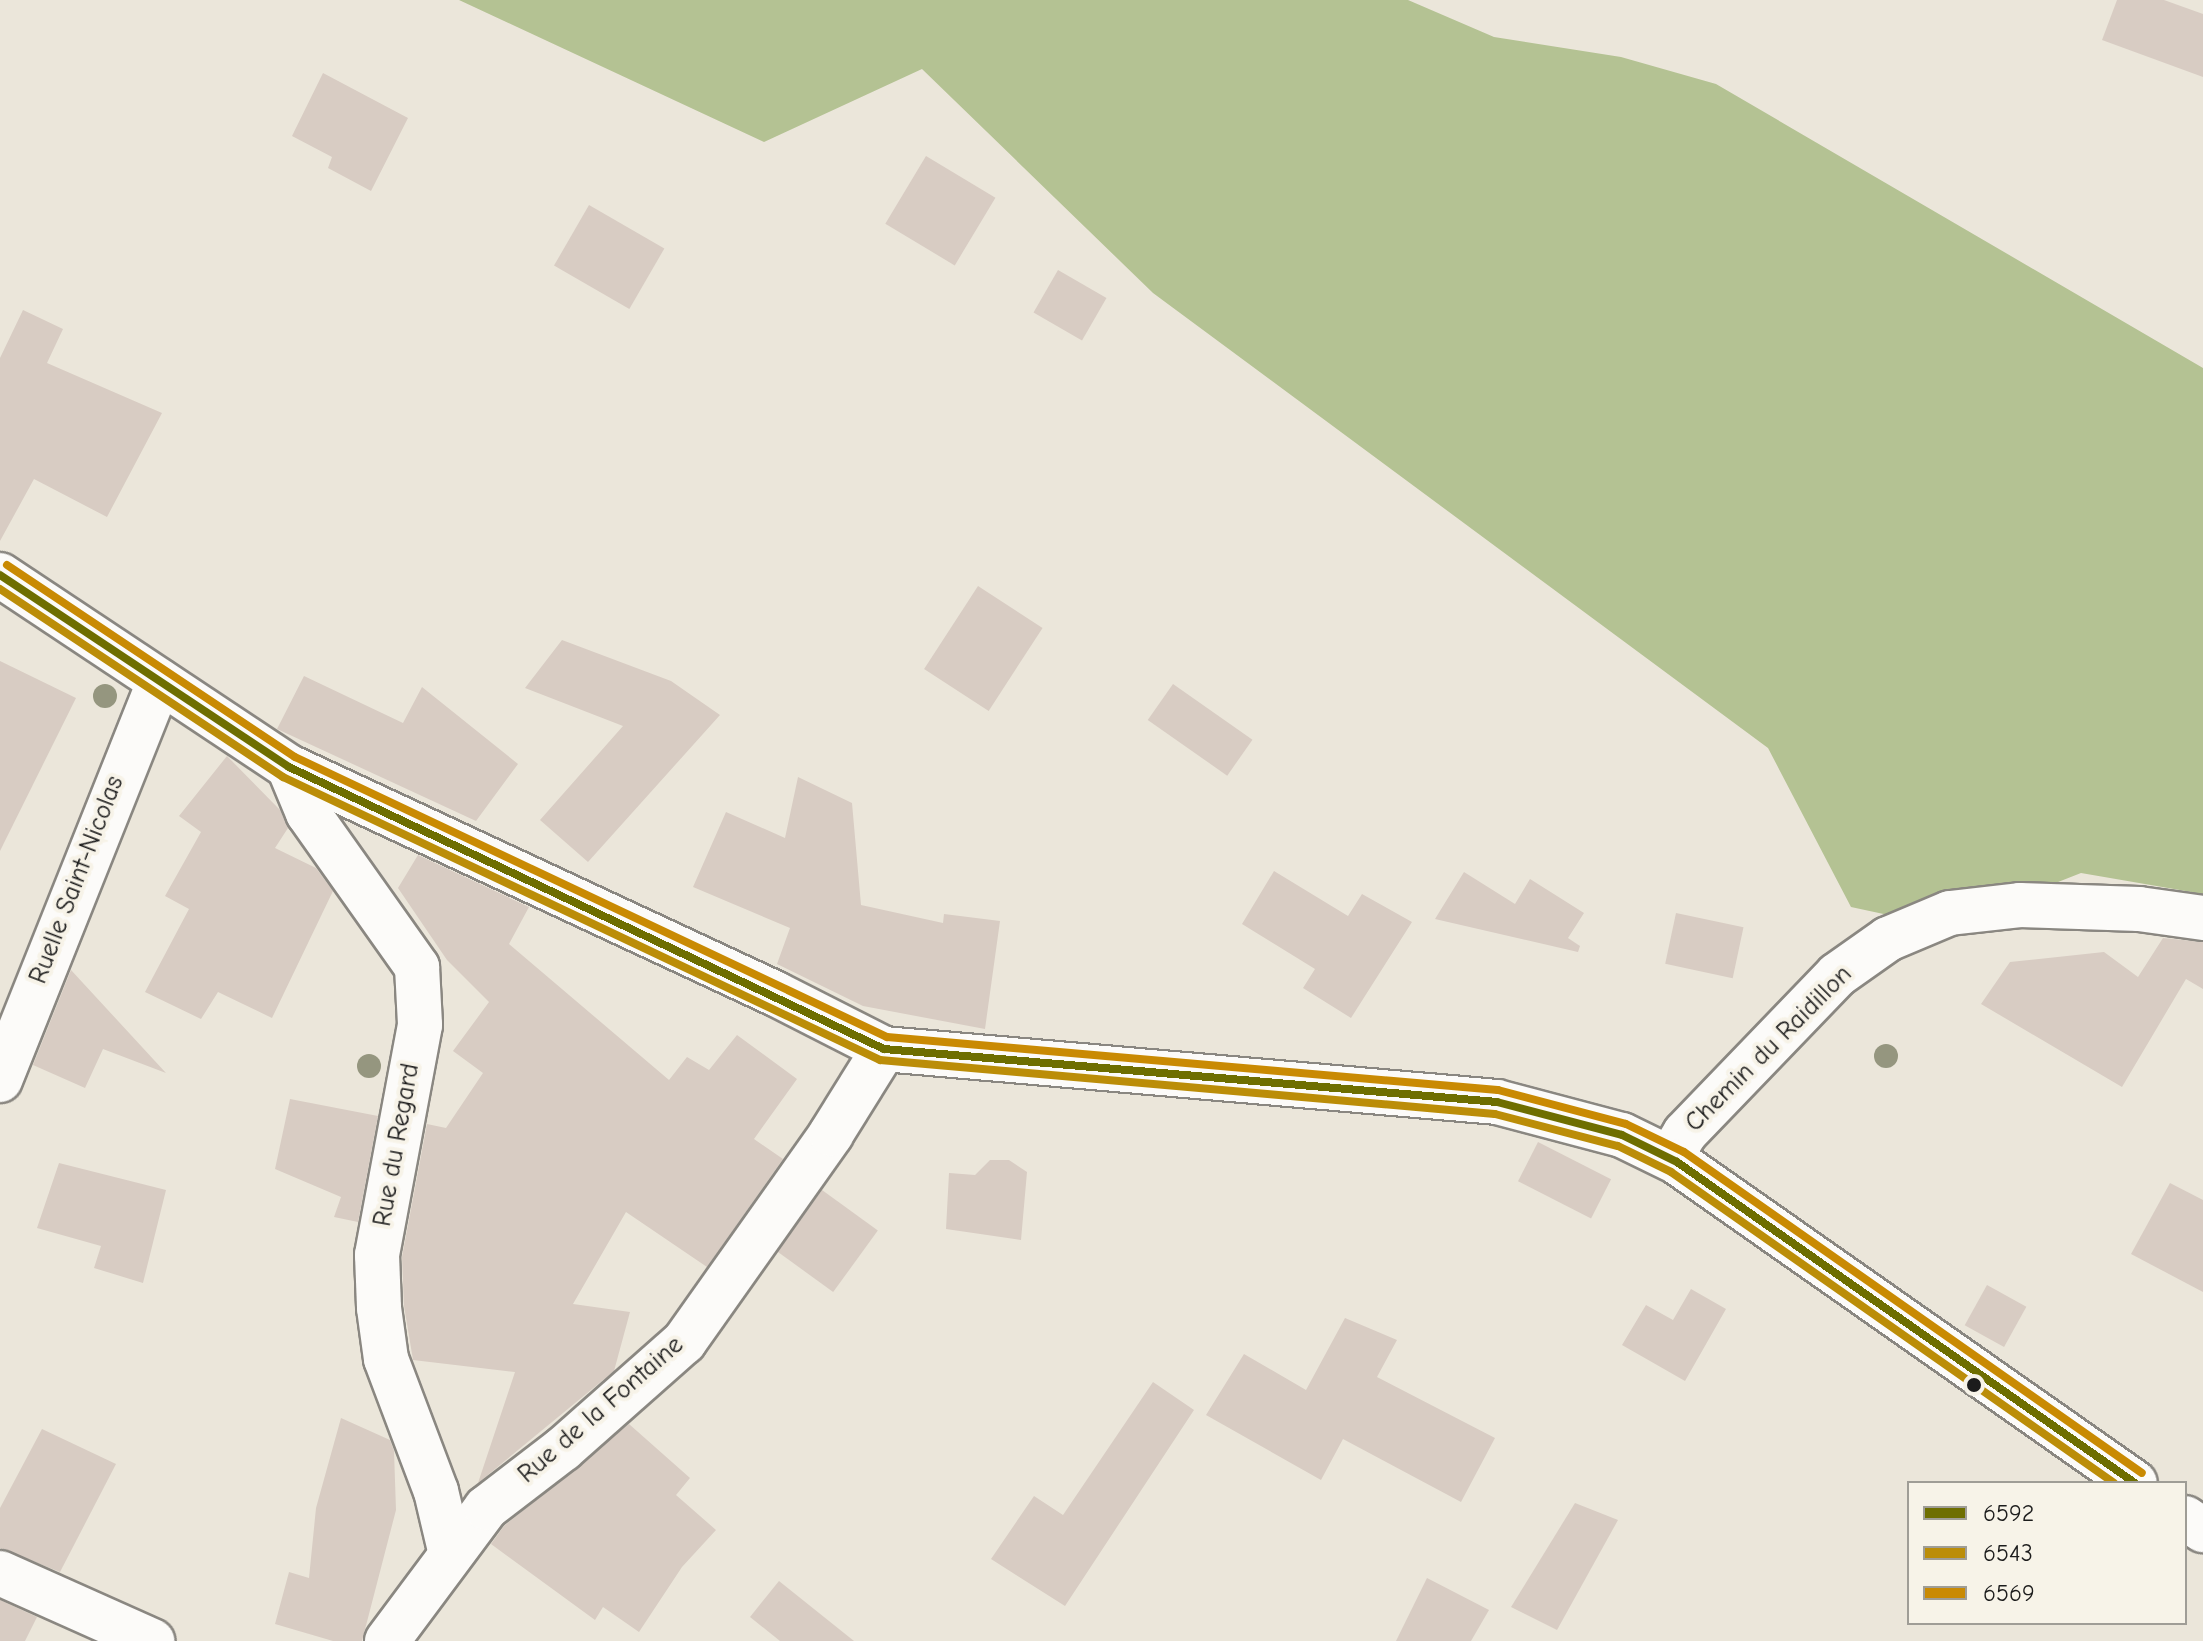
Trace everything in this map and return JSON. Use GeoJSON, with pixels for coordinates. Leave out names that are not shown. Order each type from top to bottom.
{"type":"FeatureCollection","features":[{"type":"Feature","properties":{"kind":"street"},"geometry":{"type":"LineString","coordinates":[[0,575],[289,767],[776,994],[884,1049],[1497,1102],[1569,1117],[1670,1158],[2132,1481]]}},
{"type":"Feature","properties":{"kind":"street","name":"Ruelle Saint-Nicolas"},"geometry":{"type":"LineString","coordinates":[[0,1080],[159,682]]}},
{"type":"Feature","properties":{"kind":"street","name":"Rue du Regard"},"geometry":{"type":"LineString","coordinates":[[289,767],[308,813],[417,967],[420,1025],[377,1255],[379,1308],[386,1359],[436,1491],[450,1550]]}},
{"type":"Feature","properties":{"kind":"street","name":"Chemin du Raidillon"},"geometry":{"type":"LineString","coordinates":[[1670,1158],[1685,1133],[1837,975],[1888,939],[1950,913],[2020,905],[2139,909],[2203,918]]}},
{"type":"Feature","properties":{"kind":"street","name":"Rue de la Fontaine"},"geometry":{"type":"LineString","coordinates":[[387,1641],[450,1550],[486,1508],[563,1449],[684,1342],[831,1134],[884,1049]]}},
{"type":"Feature","properties":{"kind":"street"},"geometry":{"type":"LineString","coordinates":[[0,1573],[152,1641]]}},
{"type":"Feature","properties":{"kind":"green space"},"geometry":{"type":"Polygon","coordinates":[[[459,0],[1408,0],[1494,37],[1621,57],[1716,84],[2203,368],[2203,894],[2081,873],[1944,927],[1851,907],[1768,748],[1153,293],[922,69],[764,142],[459,0]]]}},
{"type":"Feature","properties":{"kind":"building"},"geometry":{"type":"Polygon","coordinates":[[[2117,0],[2164,0],[2203,14],[2203,77],[2102,40],[2117,0]]]}},
{"type":"Feature","properties":{"kind":"building"},"geometry":{"type":"Polygon","coordinates":[[[323,73],[408,118],[371,191],[328,168],[332,157],[292,136],[323,73]]]}},
{"type":"Feature","properties":{"kind":"building"},"geometry":{"type":"Polygon","coordinates":[[[926,156],[995,198],[955,265],[885,224],[926,156]]]}},
{"type":"Feature","properties":{"kind":"building"},"geometry":{"type":"Polygon","coordinates":[[[589,205],[664,248],[629,309],[554,266],[589,205]]]}},
{"type":"Feature","properties":{"kind":"building"},"geometry":{"type":"Polygon","coordinates":[[[1058,270],[1106,298],[1082,340],[1034,312],[1058,270]]]}},
{"type":"Feature","properties":{"kind":"building"},"geometry":{"type":"Polygon","coordinates":[[[23,310],[63,329],[47,363],[162,413],[107,517],[34,479],[0,541],[0,358],[23,310]]]}},
{"type":"Feature","properties":{"kind":"building"},"geometry":{"type":"Polygon","coordinates":[[[978,586],[1043,628],[989,711],[924,669],[978,586]]]}},
{"type":"Feature","properties":{"kind":"building"},"geometry":{"type":"Polygon","coordinates":[[[562,640],[671,681],[720,715],[588,862],[540,820],[623,726],[525,688],[562,640]]]}},
{"type":"Feature","properties":{"kind":"building"},"geometry":{"type":"Polygon","coordinates":[[[0,661],[76,698],[0,851],[0,661]]]}},
{"type":"Feature","properties":{"kind":"building"},"geometry":{"type":"Polygon","coordinates":[[[304,676],[403,723],[422,687],[518,764],[476,821],[277,729],[304,676]]]}},
{"type":"Feature","properties":{"kind":"building"},"geometry":{"type":"Polygon","coordinates":[[[1173,684],[1252,740],[1227,776],[1148,720],[1173,684]]]}},
{"type":"Feature","properties":{"kind":"building"},"geometry":{"type":"Polygon","coordinates":[[[227,756],[280,810],[288,828],[275,848],[316,868],[333,891],[272,1018],[218,992],[201,1019],[145,992],[189,909],[165,896],[201,832],[179,816],[227,756]]]}},
{"type":"Feature","properties":{"kind":"building"},"geometry":{"type":"Polygon","coordinates":[[[798,777],[852,803],[861,905],[943,923],[944,914],[1000,921],[985,1029],[863,1006],[777,964],[790,928],[693,887],[726,812],[785,838],[798,777]]]}},
{"type":"Feature","properties":{"kind":"building"},"geometry":{"type":"Polygon","coordinates":[[[418,855],[529,907],[509,944],[669,1080],[687,1057],[709,1070],[737,1035],[797,1079],[754,1139],[783,1159],[707,1267],[626,1212],[573,1304],[630,1312],[614,1371],[478,1483],[515,1372],[413,1360],[404,1306],[402,1257],[427,1124],[446,1128],[483,1073],[453,1051],[489,1002],[447,960],[398,888],[418,855]]]}},
{"type":"Feature","properties":{"kind":"building"},"geometry":{"type":"Polygon","coordinates":[[[1274,871],[1348,916],[1362,894],[1412,922],[1351,1018],[1303,988],[1315,969],[1242,924],[1274,871]]]}},
{"type":"Feature","properties":{"kind":"building"},"geometry":{"type":"Polygon","coordinates":[[[1464,872],[1515,904],[1530,879],[1584,913],[1568,938],[1580,946],[1578,952],[1435,919],[1464,872]]]}},
{"type":"Feature","properties":{"kind":"building"},"geometry":{"type":"Polygon","coordinates":[[[1676,913],[1743,927],[1733,978],[1665,964],[1676,913]]]}},
{"type":"Feature","properties":{"kind":"building"},"geometry":{"type":"Polygon","coordinates":[[[2163,938],[2203,942],[2203,989],[2186,979],[2122,1087],[1981,1004],[2010,962],[2104,952],[2138,977],[2163,938]]]}},
{"type":"Feature","properties":{"kind":"building"},"geometry":{"type":"Polygon","coordinates":[[[71,970],[166,1073],[103,1049],[85,1088],[33,1065],[71,970]]]}},
{"type":"Feature","properties":{"kind":"building"},"geometry":{"type":"Polygon","coordinates":[[[290,1099],[378,1116],[358,1222],[334,1217],[341,1197],[275,1169],[290,1099]]]}},
{"type":"Feature","properties":{"kind":"building"},"geometry":{"type":"Polygon","coordinates":[[[1538,1142],[1611,1179],[1591,1218],[1518,1181],[1538,1142]]]}},
{"type":"Feature","properties":{"kind":"building"},"geometry":{"type":"Polygon","coordinates":[[[990,1160],[1009,1160],[1027,1172],[1021,1240],[946,1229],[949,1173],[975,1175],[990,1160]]]}},
{"type":"Feature","properties":{"kind":"building"},"geometry":{"type":"Polygon","coordinates":[[[59,1163],[166,1190],[143,1283],[94,1268],[101,1246],[37,1228],[59,1163]]]}},
{"type":"Feature","properties":{"kind":"building"},"geometry":{"type":"Polygon","coordinates":[[[2170,1183],[2203,1200],[2203,1292],[2131,1254],[2170,1183]]]}},
{"type":"Feature","properties":{"kind":"building"},"geometry":{"type":"Polygon","coordinates":[[[822,1190],[878,1231],[833,1292],[777,1251],[822,1190]]]}},
{"type":"Feature","properties":{"kind":"building"},"geometry":{"type":"Polygon","coordinates":[[[1987,1285],[2026,1307],[2004,1347],[1965,1325],[1987,1285]]]}},
{"type":"Feature","properties":{"kind":"building"},"geometry":{"type":"Polygon","coordinates":[[[1691,1289],[1726,1309],[1685,1381],[1622,1345],[1646,1305],[1673,1320],[1691,1289]]]}},
{"type":"Feature","properties":{"kind":"building"},"geometry":{"type":"Polygon","coordinates":[[[1345,1318],[1397,1340],[1377,1377],[1495,1438],[1461,1502],[1343,1439],[1321,1480],[1206,1415],[1244,1354],[1306,1390],[1345,1318]]]}},
{"type":"Feature","properties":{"kind":"building"},"geometry":{"type":"Polygon","coordinates":[[[1153,1382],[1194,1410],[1065,1606],[991,1559],[1034,1496],[1063,1515],[1153,1382]]]}},
{"type":"Feature","properties":{"kind":"building"},"geometry":{"type":"Polygon","coordinates":[[[341,1418],[390,1440],[394,1451],[396,1510],[362,1641],[333,1641],[275,1624],[289,1572],[309,1578],[316,1508],[341,1418]]]}},
{"type":"Feature","properties":{"kind":"building"},"geometry":{"type":"Polygon","coordinates":[[[629,1424],[690,1478],[676,1495],[716,1530],[682,1567],[639,1632],[603,1607],[595,1620],[491,1544],[504,1526],[629,1424]]]}},
{"type":"Feature","properties":{"kind":"building"},"geometry":{"type":"Polygon","coordinates":[[[42,1429],[116,1464],[60,1572],[0,1548],[0,1508],[42,1429]]]}},
{"type":"Feature","properties":{"kind":"building"},"geometry":{"type":"Polygon","coordinates":[[[1575,1503],[1618,1520],[1557,1630],[1511,1607],[1575,1503]]]}},
{"type":"Feature","properties":{"kind":"building"},"geometry":{"type":"Polygon","coordinates":[[[1427,1578],[1489,1610],[1471,1641],[1396,1641],[1427,1578]]]}},
{"type":"Feature","properties":{"kind":"building"},"geometry":{"type":"Polygon","coordinates":[[[779,1581],[854,1641],[780,1641],[750,1617],[779,1581]]]}},
{"type":"Feature","properties":{"kind":"building"},"geometry":{"type":"Polygon","coordinates":[[[0,1600],[37,1617],[25,1641],[0,1641],[0,1600]]]}},
{"type":"Feature","properties":{"kind":"transit line","name":"6569"},"geometry":{"type":"LineString","coordinates":[[7,565],[295,757],[887,1037],[1498,1090],[1626,1124],[1684,1152],[2142,1473]]}},
{"type":"Feature","properties":{"kind":"transit line","name":"6592"},"geometry":{"type":"LineString","coordinates":[[0,575],[289,767],[884,1049],[1497,1102],[1622,1135],[1677,1162],[2132,1481]]}},
{"type":"Feature","properties":{"kind":"transit line","name":"6543"},"geometry":{"type":"LineString","coordinates":[[0,589],[283,777],[880,1060],[1495,1114],[1618,1146],[1671,1172],[2111,1481]]}}]}
